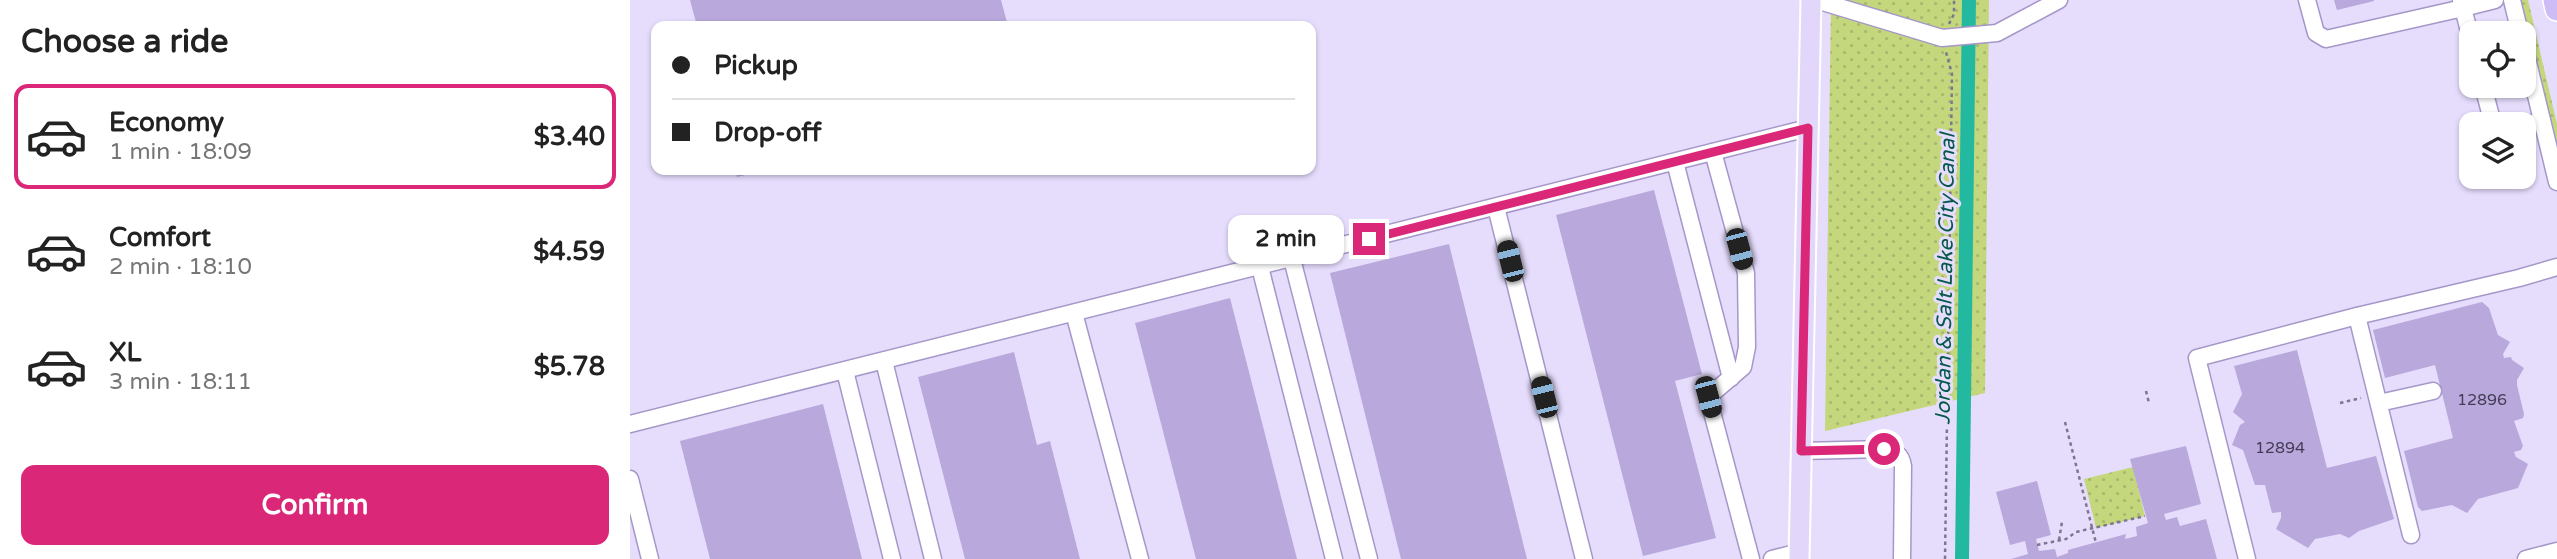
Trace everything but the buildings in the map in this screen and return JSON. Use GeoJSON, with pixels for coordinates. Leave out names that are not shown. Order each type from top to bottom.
{"type":"FeatureCollection","features":[{"type":"Feature","properties":{"kind":"highway"},"geometry":{"type":"LineString","coordinates":[[2555,0],[2557,9]]}},
{"type":"Feature","properties":{"kind":"main road"},"geometry":{"type":"LineString","coordinates":[[1799,556],[1813,0]]}},
{"type":"Feature","properties":{"kind":"street"},"geometry":{"type":"LineString","coordinates":[[1813,0],[1945,38],[1997,33],[2059,0]]}},
{"type":"Feature","properties":{"kind":"street"},"geometry":{"type":"LineString","coordinates":[[2307,0],[2316,33],[2326,40],[2462,4],[2495,0]]}},
{"type":"Feature","properties":{"kind":"street"},"geometry":{"type":"LineString","coordinates":[[2512,0],[2517,21]]}},
{"type":"Feature","properties":{"kind":"street"},"geometry":{"type":"LineString","coordinates":[[2462,4],[2466,21]]}},
{"type":"Feature","properties":{"kind":"street"},"geometry":{"type":"LineString","coordinates":[[2536,96],[2557,182]]}},
{"type":"Feature","properties":{"kind":"street"},"geometry":{"type":"LineString","coordinates":[[2536,122],[2542,121]]}},
{"type":"Feature","properties":{"kind":"street"},"geometry":{"type":"LineString","coordinates":[[630,424],[1808,128]]}},
{"type":"Feature","properties":{"kind":"street"},"geometry":{"type":"LineString","coordinates":[[1713,152],[1746,273],[1748,347],[1743,367],[1708,397],[1751,559]]}},
{"type":"Feature","properties":{"kind":"street"},"geometry":{"type":"LineString","coordinates":[[1675,162],[1731,378]]}},
{"type":"Feature","properties":{"kind":"street"},"geometry":{"type":"LineString","coordinates":[[1496,207],[1584,559]]}},
{"type":"Feature","properties":{"kind":"street"},"geometry":{"type":"LineString","coordinates":[[1292,258],[1369,559]]}},
{"type":"Feature","properties":{"kind":"street"},"geometry":{"type":"LineString","coordinates":[[1260,267],[1334,559]]}},
{"type":"Feature","properties":{"kind":"street"},"geometry":{"type":"LineString","coordinates":[[2247,559],[2197,358],[2557,267]]}},
{"type":"Feature","properties":{"kind":"street"},"geometry":{"type":"LineString","coordinates":[[1074,313],[1140,559]]}},
{"type":"Feature","properties":{"kind":"street"},"geometry":{"type":"LineString","coordinates":[[2357,316],[2411,535]]}},
{"type":"Feature","properties":{"kind":"street"},"geometry":{"type":"LineString","coordinates":[[884,361],[933,559]]}},
{"type":"Feature","properties":{"kind":"street"},"geometry":{"type":"LineString","coordinates":[[845,371],[892,559]]}},
{"type":"Feature","properties":{"kind":"street"},"geometry":{"type":"LineString","coordinates":[[2378,399],[2433,390]]}},
{"type":"Feature","properties":{"kind":"street"},"geometry":{"type":"LineString","coordinates":[[1801,451],[1884,449],[1898,453],[1903,466],[1902,559]]}},
{"type":"Feature","properties":{"kind":"street"},"geometry":{"type":"LineString","coordinates":[[630,479],[650,559]]}},
{"type":"Feature","properties":{"kind":"street"},"geometry":{"type":"LineString","coordinates":[[2526,559],[2557,551]]}},
{"type":"Feature","properties":{"kind":"street"},"geometry":{"type":"LineString","coordinates":[[1772,559],[1799,556]]}},
{"type":"Feature","properties":{"kind":"path"},"geometry":{"type":"LineString","coordinates":[[1945,559],[1952,74],[1945,38],[1954,14],[1954,0]]}},
{"type":"Feature","properties":{"kind":"path"},"geometry":{"type":"LineString","coordinates":[[2146,391],[2149,403]]}},
{"type":"Feature","properties":{"kind":"path"},"geometry":{"type":"LineString","coordinates":[[2340,403],[2378,399]]}},
{"type":"Feature","properties":{"kind":"path"},"geometry":{"type":"LineString","coordinates":[[2065,422],[2096,543]]}},
{"type":"Feature","properties":{"kind":"path"},"geometry":{"type":"LineString","coordinates":[[2037,545],[2059,540],[2076,532],[2146,516]]}},
{"type":"Feature","properties":{"kind":"path"},"geometry":{"type":"LineString","coordinates":[[2059,540],[2062,522]]}},
{"type":"Feature","properties":{"kind":"green space"},"geometry":{"type":"Polygon","coordinates":[[[1831,0],[1989,0],[1985,393],[1825,431],[1831,0]]]}},
{"type":"Feature","properties":{"kind":"green space"},"geometry":{"type":"Polygon","coordinates":[[[2518,0],[2528,0],[2533,21],[2523,21],[2518,0]]]}},
{"type":"Feature","properties":{"kind":"green space"},"geometry":{"type":"Polygon","coordinates":[[[2536,34],[2557,124],[2557,156],[2536,72],[2536,34]]]}},
{"type":"Feature","properties":{"kind":"green space"},"geometry":{"type":"Polygon","coordinates":[[[2133,467],[2145,516],[2096,528],[2084,479],[2133,467]]]}},
{"type":"Feature","properties":{"kind":"waterway","name":"Jordan & Salt Lake City Canal"},"geometry":{"type":"LineString","coordinates":[[1962,559],[1969,0]]}},
{"type":"Feature","properties":{"kind":"route"},"geometry":{"type":"LineString","coordinates":[[1369,239],[1808,128],[1801,451],[1884,449]]}}]}
